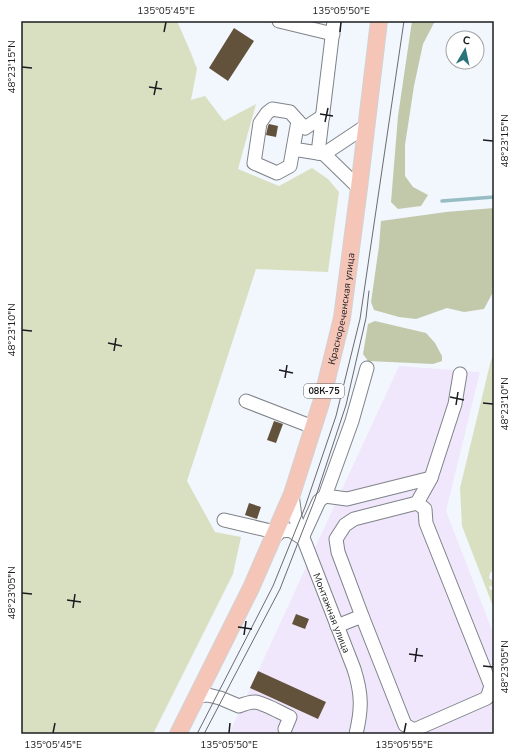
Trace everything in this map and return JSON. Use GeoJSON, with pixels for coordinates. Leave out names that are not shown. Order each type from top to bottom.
{"type":"FeatureCollection","features":[{"type":"Feature","properties":{"kind":"main road","name":"Краснореченская улица"},"geometry":{"type":"LineString","coordinates":[[178,734],[251,588],[292,494],[321,403],[342,318],[379,21]]}},
{"type":"Feature","properties":{"kind":"street"},"geometry":{"type":"LineString","coordinates":[[279,21],[333,34]]}},
{"type":"Feature","properties":{"kind":"street"},"geometry":{"type":"LineString","coordinates":[[321,153],[323,116],[334,21]]}},
{"type":"Feature","properties":{"kind":"street"},"geometry":{"type":"LineString","coordinates":[[298,121],[290,166],[277,173],[254,163],[260,123],[272,109],[290,112],[305,128],[323,116]]}},
{"type":"Feature","properties":{"kind":"street"},"geometry":{"type":"LineString","coordinates":[[321,153],[366,126]]}},
{"type":"Feature","properties":{"kind":"street"},"geometry":{"type":"LineString","coordinates":[[293,150],[321,153],[359,188]]}},
{"type":"Feature","properties":{"kind":"street"},"geometry":{"type":"LineString","coordinates":[[224,520],[274,535],[281,531],[290,530],[302,538],[319,501],[325,496],[352,421],[366,368]]}},
{"type":"Feature","properties":{"kind":"street"},"geometry":{"type":"LineString","coordinates":[[417,502],[425,509],[426,523],[491,686],[487,698],[414,730],[406,725],[362,616],[338,552],[336,539],[345,525],[354,519],[417,502],[431,478],[455,404],[460,374]]}},
{"type":"Feature","properties":{"kind":"street"},"geometry":{"type":"LineString","coordinates":[[246,401],[314,427]]}},
{"type":"Feature","properties":{"kind":"street"},"geometry":{"type":"LineString","coordinates":[[325,496],[347,499],[431,478]]}},
{"type":"Feature","properties":{"kind":"street","name":"Монтажная улица"},"geometry":{"type":"LineString","coordinates":[[292,494],[295,517],[302,538],[338,626],[358,681],[361,701],[360,716],[356,734]]}},
{"type":"Feature","properties":{"kind":"street"},"geometry":{"type":"LineString","coordinates":[[338,626],[362,616]]}},
{"type":"Feature","properties":{"kind":"street"},"geometry":{"type":"LineString","coordinates":[[206,678],[210,689],[220,698]]}},
{"type":"Feature","properties":{"kind":"street"},"geometry":{"type":"LineString","coordinates":[[197,696],[208,695],[239,706],[246,703],[255,702],[262,704],[290,717],[285,729]]}},
{"type":"Feature","properties":{"kind":"shaded area"},"geometry":{"type":"Polygon","coordinates":[[[399,366],[480,372],[446,511],[494,635],[494,734],[229,734],[399,366]]]}},
{"type":"Feature","properties":{"kind":"green space"},"geometry":{"type":"Polygon","coordinates":[[[21,21],[177,21],[197,69],[191,100],[205,96],[224,121],[256,104],[238,169],[279,186],[312,168],[328,179],[339,192],[328,272],[256,269],[187,481],[215,532],[241,537],[233,574],[153,734],[21,734],[21,21]]]}},
{"type":"Feature","properties":{"kind":"green space"},"geometry":{"type":"Polygon","coordinates":[[[412,21],[435,21],[423,44],[414,86],[405,145],[405,176],[413,187],[428,195],[421,206],[398,209],[391,202],[398,116],[412,21]]]}},
{"type":"Feature","properties":{"kind":"green space"},"geometry":{"type":"Polygon","coordinates":[[[494,208],[494,277],[492,294],[484,309],[464,312],[447,308],[416,319],[399,317],[374,310],[371,302],[381,221],[446,212],[494,208]]]}},
{"type":"Feature","properties":{"kind":"green space"},"geometry":{"type":"Polygon","coordinates":[[[375,321],[426,333],[435,343],[442,356],[442,361],[433,364],[368,361],[363,354],[368,324],[375,321]]]}},
{"type":"Feature","properties":{"kind":"green space"},"geometry":{"type":"Polygon","coordinates":[[[494,354],[494,570],[490,573],[489,578],[494,582],[492,585],[493,587],[489,586],[490,589],[494,591],[494,609],[462,526],[460,488],[491,360],[494,354]]]}},
{"type":"Feature","properties":{"kind":"building"},"geometry":{"type":"Polygon","coordinates":[[[234,28],[254,41],[228,81],[209,68],[234,28]]]}},
{"type":"Feature","properties":{"kind":"building"},"geometry":{"type":"Polygon","coordinates":[[[269,124],[278,126],[276,137],[266,135],[269,124]]]}},
{"type":"Feature","properties":{"kind":"building"},"geometry":{"type":"Polygon","coordinates":[[[274,421],[283,424],[276,443],[267,440],[274,421]]]}},
{"type":"Feature","properties":{"kind":"building"},"geometry":{"type":"Polygon","coordinates":[[[249,503],[261,507],[257,519],[245,515],[249,503]]]}},
{"type":"Feature","properties":{"kind":"building"},"geometry":{"type":"Polygon","coordinates":[[[296,614],[309,619],[305,629],[292,624],[296,614]]]}},
{"type":"Feature","properties":{"kind":"building"},"geometry":{"type":"Polygon","coordinates":[[[258,671],[326,702],[318,719],[250,688],[258,671]]]}},
{"type":"Feature","properties":{"kind":"waterway"},"geometry":{"type":"LineString","coordinates":[[442,201],[494,197]]}},
{"type":"Feature","properties":{"kind":"tram line"},"geometry":{"type":"LineString","coordinates":[[197,734],[273,586],[305,507],[336,416],[360,319],[404,21]]}},
{"type":"Feature","properties":{"kind":"tram line"},"geometry":{"type":"LineString","coordinates":[[204,734],[280,589],[315,499],[346,405],[366,318],[369,291]]}}]}
